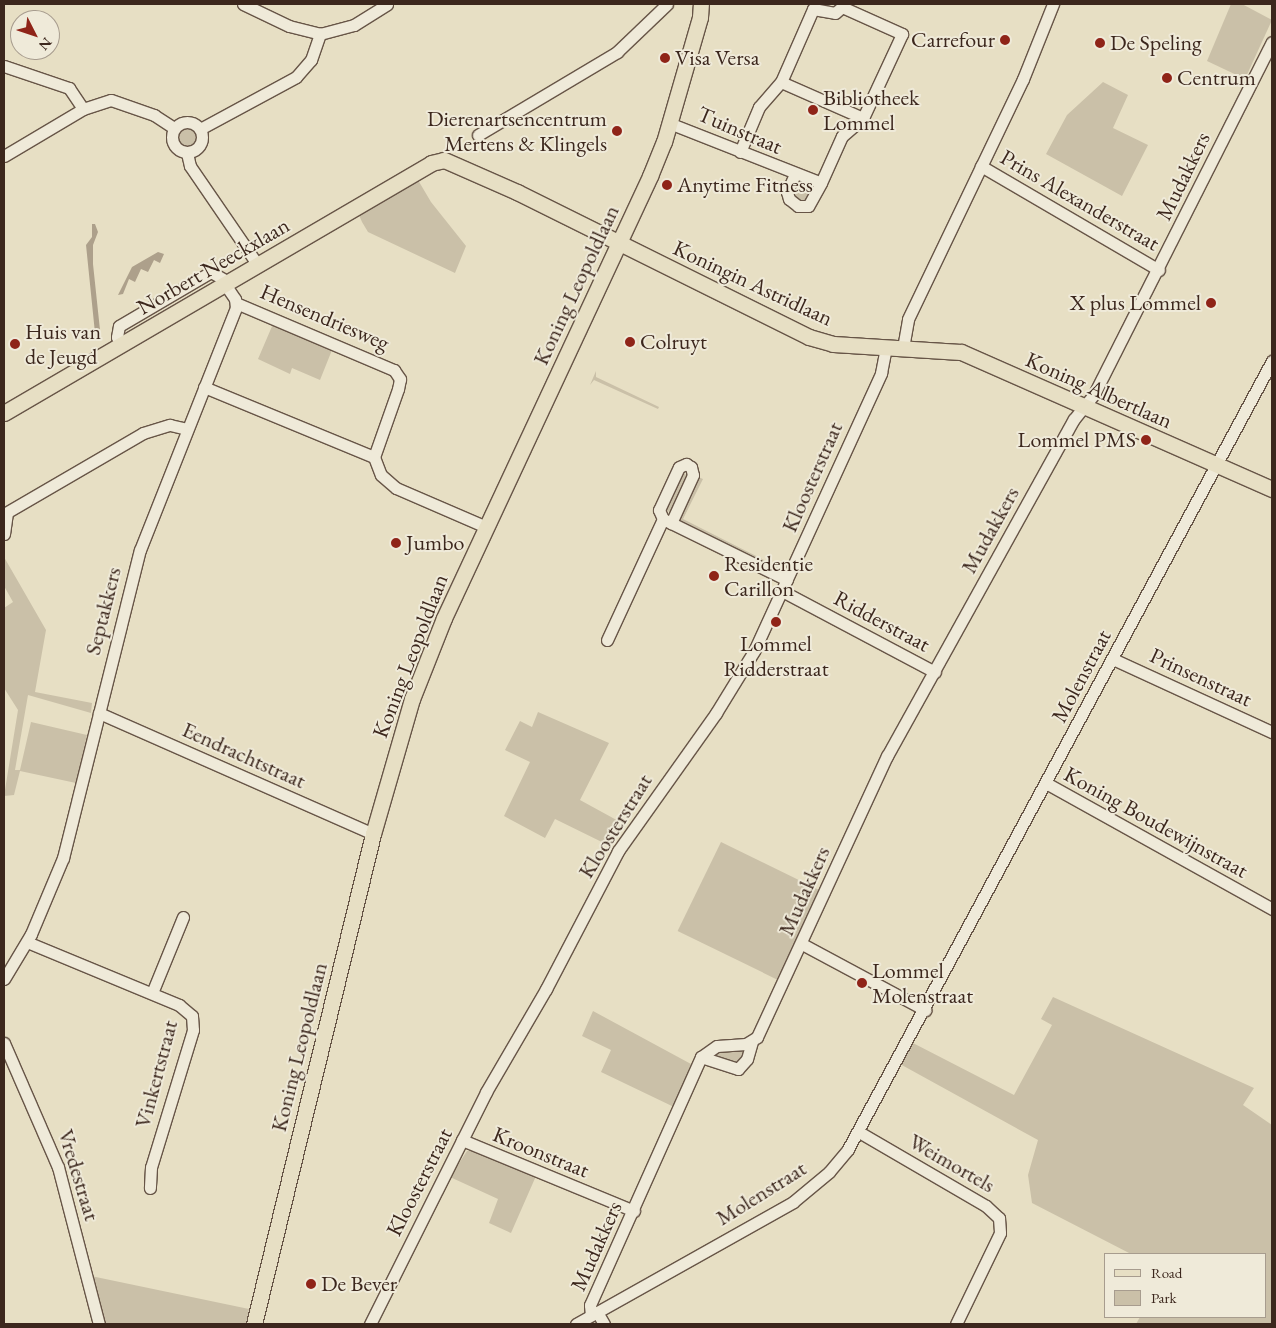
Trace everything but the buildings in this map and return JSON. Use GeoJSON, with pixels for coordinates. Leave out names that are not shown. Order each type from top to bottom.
{"type":"FeatureCollection","features":[{"type":"Feature","properties":{"kind":"main road","name":"Koning Leopoldlaan"},"geometry":{"type":"LineString","coordinates":[[254,1324],[373,834],[400,737],[427,658],[650,176],[669,123],[700,17],[701,4]]}},
{"type":"Feature","properties":{"kind":"main road","name":"Koningin Astridlaan"},"geometry":{"type":"LineString","coordinates":[[444,160],[464,166],[809,337],[833,344],[903,348]]}},
{"type":"Feature","properties":{"kind":"main road","name":"Norbert Neeckxlaan"},"geometry":{"type":"LineString","coordinates":[[4,413],[430,163],[444,160]]}},
{"type":"Feature","properties":{"kind":"main road","name":"Koning Albertlaan"},"geometry":{"type":"LineString","coordinates":[[903,348],[961,352],[1272,489]]}},
{"type":"Feature","properties":{"kind":"street"},"geometry":{"type":"LineString","coordinates":[[244,4],[289,26],[320,34],[354,25],[387,4]]}},
{"type":"Feature","properties":{"kind":"street"},"geometry":{"type":"LineString","coordinates":[[478,135],[617,52],[667,4]]}},
{"type":"Feature","properties":{"kind":"street"},"geometry":{"type":"LineString","coordinates":[[903,348],[908,319],[1023,79],[1053,4]]}},
{"type":"Feature","properties":{"kind":"street"},"geometry":{"type":"LineString","coordinates":[[740,152],[759,107],[781,82],[813,9],[835,13],[846,5],[902,34],[862,118],[842,136],[821,184]]}},
{"type":"Feature","properties":{"kind":"street"},"geometry":{"type":"LineString","coordinates":[[200,129],[296,77],[311,60],[320,34]]}},
{"type":"Feature","properties":{"kind":"street","name":"Mudakkers"},"geometry":{"type":"LineString","coordinates":[[594,1314],[590,1305],[634,1212],[701,1057],[738,1069],[747,1060],[752,1042],[762,1029],[887,756],[936,672],[1074,419],[1084,407],[1159,270],[1272,42]]}},
{"type":"Feature","properties":{"kind":"street"},"geometry":{"type":"LineString","coordinates":[[4,66],[69,88],[83,109]]}},
{"type":"Feature","properties":{"kind":"street"},"geometry":{"type":"LineString","coordinates":[[781,82],[862,118]]}},
{"type":"Feature","properties":{"kind":"street"},"geometry":{"type":"LineString","coordinates":[[4,156],[83,109],[103,101],[121,102],[154,115],[174,128]]}},
{"type":"Feature","properties":{"kind":"street"},"geometry":{"type":"LineString","coordinates":[[174,128],[187,122],[200,129]]}},
{"type":"Feature","properties":{"kind":"street","name":"Tuinstraat"},"geometry":{"type":"LineString","coordinates":[[669,123],[821,184],[811,203],[798,206],[789,199],[787,192],[795,174]]}},
{"type":"Feature","properties":{"kind":"street"},"geometry":{"type":"LineString","coordinates":[[174,128],[172,142],[178,150],[187,153]]}},
{"type":"Feature","properties":{"kind":"street"},"geometry":{"type":"LineString","coordinates":[[187,153],[200,144],[200,129]]}},
{"type":"Feature","properties":{"kind":"street"},"geometry":{"type":"LineString","coordinates":[[187,153],[190,166],[257,264]]}},
{"type":"Feature","properties":{"kind":"street","name":"Prins Alexanderstraat"},"geometry":{"type":"LineString","coordinates":[[981,166],[1159,270]]}},
{"type":"Feature","properties":{"kind":"street"},"geometry":{"type":"LineString","coordinates":[[226,283],[236,303]]}},
{"type":"Feature","properties":{"kind":"street","name":"Septakkers"},"geometry":{"type":"LineString","coordinates":[[4,979],[26,942],[63,858],[140,550],[236,303]]}},
{"type":"Feature","properties":{"kind":"street","name":"Hensendriesweg"},"geometry":{"type":"LineString","coordinates":[[236,303],[394,370],[400,379],[398,389],[374,457]]}},
{"type":"Feature","properties":{"kind":"street","name":"Kloosterstraat"},"geometry":{"type":"LineString","coordinates":[[370,1324],[462,1140],[618,851],[729,693],[784,585],[882,372],[886,348]]}},
{"type":"Feature","properties":{"kind":"street","name":"Molenstraat"},"geometry":{"type":"LineString","coordinates":[[576,1324],[793,1202],[829,1172],[859,1132],[1272,361]]}},
{"type":"Feature","properties":{"kind":"street"},"geometry":{"type":"LineString","coordinates":[[204,387],[374,457],[381,475],[390,485],[486,527]]}},
{"type":"Feature","properties":{"kind":"street"},"geometry":{"type":"LineString","coordinates":[[4,534],[5,513],[143,433],[170,425],[187,429]]}},
{"type":"Feature","properties":{"kind":"street","name":"Ridderstraat"},"geometry":{"type":"LineString","coordinates":[[607,640],[667,521],[936,672]]}},
{"type":"Feature","properties":{"kind":"street","name":"Prinsenstraat"},"geometry":{"type":"LineString","coordinates":[[1113,659],[1272,732]]}},
{"type":"Feature","properties":{"kind":"street","name":"Eendrachtstraat"},"geometry":{"type":"LineString","coordinates":[[99,713],[373,834]]}},
{"type":"Feature","properties":{"kind":"street","name":"Koning Boudewijnstraat"},"geometry":{"type":"LineString","coordinates":[[1046,783],[1272,909]]}},
{"type":"Feature","properties":{"kind":"street","name":"Vinkertstraat"},"geometry":{"type":"LineString","coordinates":[[152,993],[183,916]]}},
{"type":"Feature","properties":{"kind":"street","name":"Vinkertstraat"},"geometry":{"type":"LineString","coordinates":[[26,942],[152,993],[187,1010],[193,1022],[151,1167],[150,1188]]}},
{"type":"Feature","properties":{"kind":"street"},"geometry":{"type":"LineString","coordinates":[[802,944],[925,1010]]}},
{"type":"Feature","properties":{"kind":"street","name":"Septakkers"},"geometry":{"type":"LineString","coordinates":[[4,965],[18,955]]}},
{"type":"Feature","properties":{"kind":"street"},"geometry":{"type":"LineString","coordinates":[[701,1057],[717,1046],[752,1042]]}},
{"type":"Feature","properties":{"kind":"street","name":"Vredestraat"},"geometry":{"type":"LineString","coordinates":[[4,1043],[58,1166],[99,1324]]}},
{"type":"Feature","properties":{"kind":"street","name":"Weimortels"},"geometry":{"type":"LineString","coordinates":[[859,1132],[986,1206],[999,1218],[1000,1233],[956,1324]]}},
{"type":"Feature","properties":{"kind":"street","name":"Kroonstraat"},"geometry":{"type":"LineString","coordinates":[[462,1140],[634,1212]]}},
{"type":"Feature","properties":{"kind":"street"},"geometry":{"type":"LineString","coordinates":[[594,1314],[604,1324]]}},
{"type":"Feature","properties":{"kind":"green space"},"geometry":{"type":"Polygon","coordinates":[[[1231,4],[1242,4],[1272,20],[1245,79],[1207,61],[1231,4]]]}},
{"type":"Feature","properties":{"kind":"green space"},"geometry":{"type":"Polygon","coordinates":[[[1103,82],[1128,95],[1113,128],[1148,145],[1122,196],[1046,154],[1067,115],[1103,82]]]}},
{"type":"Feature","properties":{"kind":"green space"},"geometry":{"type":"Polygon","coordinates":[[[187,127],[194,130],[197,137],[194,144],[187,147],[180,144],[177,137],[180,130],[187,127]]]}},
{"type":"Feature","properties":{"kind":"green space"},"geometry":{"type":"Polygon","coordinates":[[[418,180],[431,202],[466,246],[455,273],[368,232],[359,215],[418,180]]]}},
{"type":"Feature","properties":{"kind":"green space"},"geometry":{"type":"Polygon","coordinates":[[[798,183],[806,183],[811,188],[809,199],[798,201],[793,196],[793,188],[798,183]]]}},
{"type":"Feature","properties":{"kind":"green space"},"geometry":{"type":"Polygon","coordinates":[[[273,324],[332,350],[320,380],[292,368],[290,374],[258,359],[273,324]]]}},
{"type":"Feature","properties":{"kind":"green space"},"geometry":{"type":"Polygon","coordinates":[[[596,371],[596,377],[659,407],[658,409],[594,380],[590,385],[596,371]]]}},
{"type":"Feature","properties":{"kind":"green space"},"geometry":{"type":"Polygon","coordinates":[[[683,472],[688,477],[670,512],[665,510],[683,472]]]}},
{"type":"Feature","properties":{"kind":"green space"},"geometry":{"type":"Polygon","coordinates":[[[698,477],[703,479],[683,519],[784,570],[677,521],[698,477]]]}},
{"type":"Feature","properties":{"kind":"green space"},"geometry":{"type":"Polygon","coordinates":[[[4,557],[46,630],[35,692],[92,703],[91,713],[28,695],[15,770],[20,770],[31,722],[87,735],[76,783],[20,771],[14,795],[4,796],[18,710],[4,688],[4,608],[13,602],[4,586],[4,557]]]}},
{"type":"Feature","properties":{"kind":"green space"},"geometry":{"type":"Polygon","coordinates":[[[538,712],[609,743],[580,800],[622,823],[610,846],[555,819],[545,838],[504,816],[530,762],[505,750],[520,721],[532,727],[538,712]]]}},
{"type":"Feature","properties":{"kind":"green space"},"geometry":{"type":"Polygon","coordinates":[[[721,842],[821,891],[777,980],[678,931],[721,842]]]}},
{"type":"Feature","properties":{"kind":"green space"},"geometry":{"type":"Polygon","coordinates":[[[1053,997],[1254,1088],[1243,1105],[1272,1125],[1272,1324],[1136,1324],[1139,1318],[1266,1318],[1266,1253],[1129,1253],[1032,1203],[1028,1175],[1038,1140],[900,1064],[911,1042],[1014,1095],[1052,1025],[1041,1019],[1053,997]]]}},
{"type":"Feature","properties":{"kind":"green space"},"geometry":{"type":"Polygon","coordinates":[[[593,1011],[691,1064],[674,1107],[601,1072],[611,1050],[582,1036],[593,1011]]]}},
{"type":"Feature","properties":{"kind":"green space"},"geometry":{"type":"Polygon","coordinates":[[[745,1048],[748,1050],[737,1064],[711,1057],[714,1051],[745,1048]]]}},
{"type":"Feature","properties":{"kind":"green space"},"geometry":{"type":"Polygon","coordinates":[[[467,1151],[474,1151],[536,1176],[511,1233],[489,1223],[498,1199],[450,1177],[467,1151]]]}},
{"type":"Feature","properties":{"kind":"green space"},"geometry":{"type":"Polygon","coordinates":[[[91,1276],[249,1309],[246,1324],[104,1324],[91,1276]]]}},
{"type":"Feature","properties":{"kind":"shaded area"},"geometry":{"type":"Polygon","coordinates":[[[92,224],[95,224],[98,232],[93,245],[93,264],[100,330],[95,333],[86,245],[92,237],[92,224]]]}},
{"type":"Feature","properties":{"kind":"shaded area"},"geometry":{"type":"Polygon","coordinates":[[[158,252],[164,254],[160,263],[154,260],[148,272],[141,269],[135,282],[129,279],[123,294],[118,295],[132,267],[158,252]]]}},
{"type":"Feature","properties":{"kind":"place","name":"Carrefour"},"geometry":{"type":"Point","coordinates":[1005,40]}},
{"type":"Feature","properties":{"kind":"place","name":"De Speling"},"geometry":{"type":"Point","coordinates":[1100,43]}},
{"type":"Feature","properties":{"kind":"place","name":"Visa Versa"},"geometry":{"type":"Point","coordinates":[665,58]}},
{"type":"Feature","properties":{"kind":"place","name":"Centrum"},"geometry":{"type":"Point","coordinates":[1167,78]}},
{"type":"Feature","properties":{"kind":"place","name":"Bibliotheek Lommel"},"geometry":{"type":"Point","coordinates":[813,110]}},
{"type":"Feature","properties":{"kind":"place","name":"Dierenartsencentrum Mertens & Klingels"},"geometry":{"type":"Point","coordinates":[617,131]}},
{"type":"Feature","properties":{"kind":"place","name":"Anytime Fitness"},"geometry":{"type":"Point","coordinates":[667,185]}},
{"type":"Feature","properties":{"kind":"place","name":"X plus Lommel"},"geometry":{"type":"Point","coordinates":[1211,303]}},
{"type":"Feature","properties":{"kind":"place","name":"Colruyt"},"geometry":{"type":"Point","coordinates":[630,342]}},
{"type":"Feature","properties":{"kind":"place","name":"Huis van de Jeugd"},"geometry":{"type":"Point","coordinates":[15,344]}},
{"type":"Feature","properties":{"kind":"place","name":"Lommel PMS"},"geometry":{"type":"Point","coordinates":[1146,440]}},
{"type":"Feature","properties":{"kind":"place","name":"Jumbo"},"geometry":{"type":"Point","coordinates":[396,543]}},
{"type":"Feature","properties":{"kind":"place","name":"Residentie Carillon"},"geometry":{"type":"Point","coordinates":[714,576]}},
{"type":"Feature","properties":{"kind":"place","name":"Lommel Ridderstraat"},"geometry":{"type":"Point","coordinates":[776,622]}},
{"type":"Feature","properties":{"kind":"place","name":"Lommel Molenstraat"},"geometry":{"type":"Point","coordinates":[862,983]}},
{"type":"Feature","properties":{"kind":"place","name":"De Bever"},"geometry":{"type":"Point","coordinates":[311,1284]}}]}
